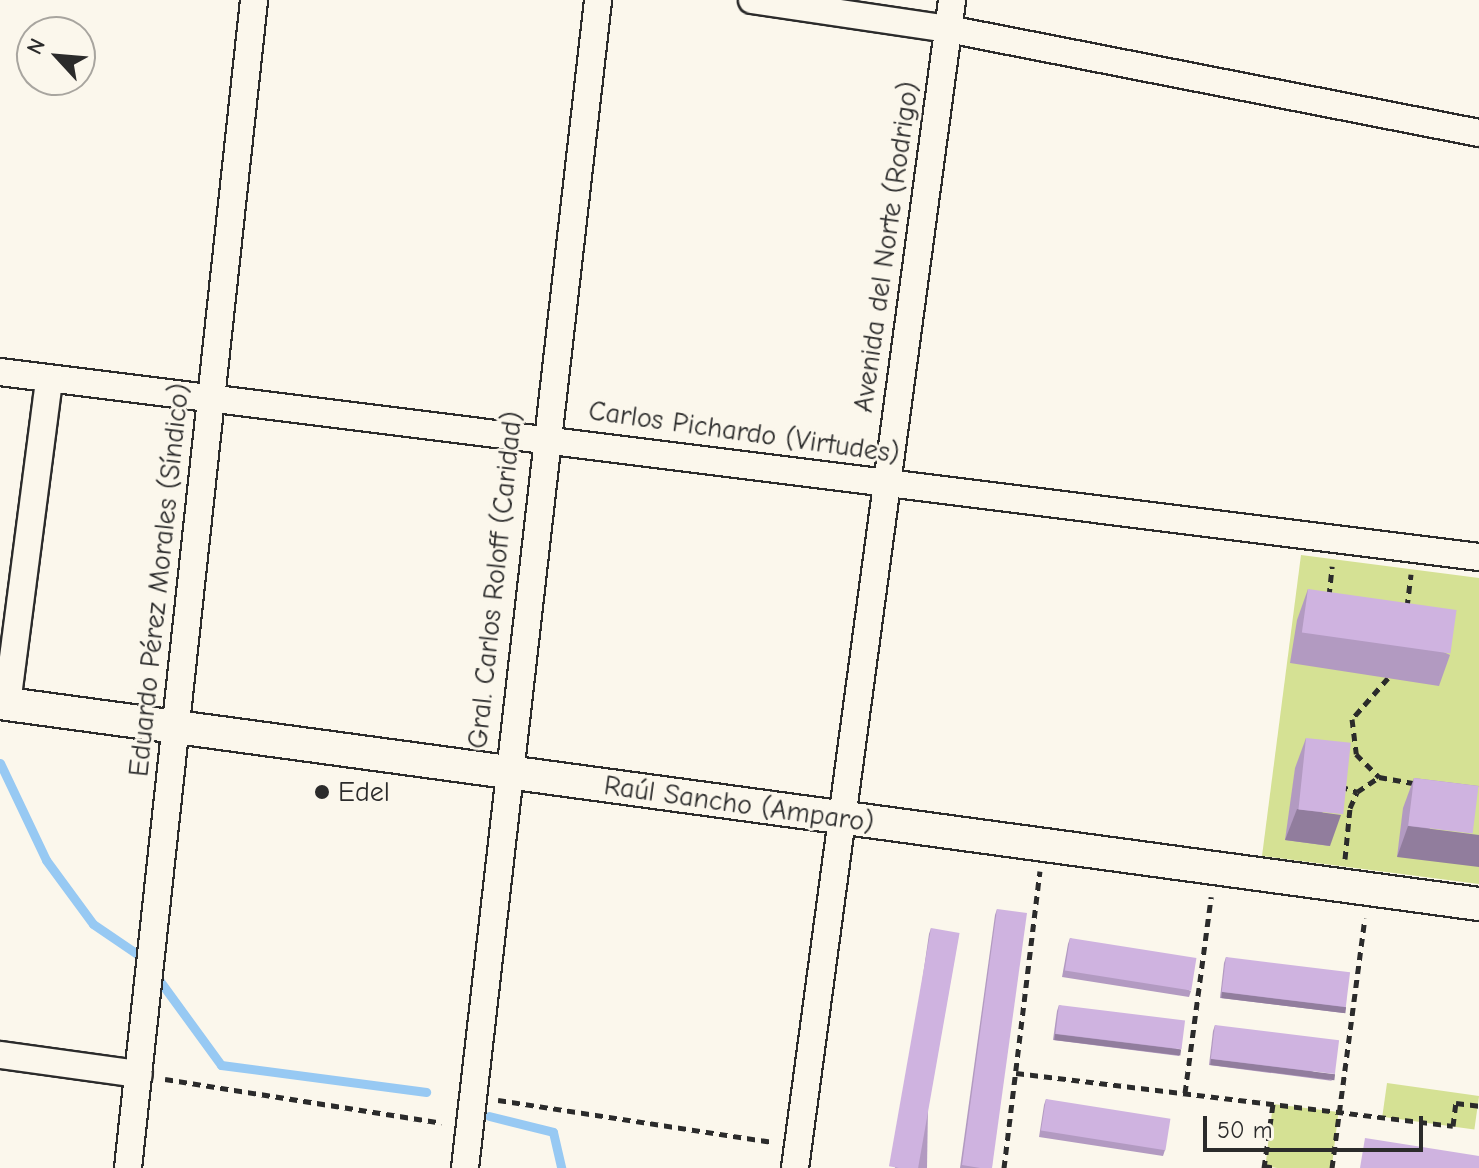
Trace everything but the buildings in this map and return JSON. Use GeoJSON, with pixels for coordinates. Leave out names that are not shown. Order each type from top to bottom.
{"type":"FeatureCollection","features":[{"type":"Feature","properties":{"kind":"street","name":"Eduardo Pérez Morales (Síndico)"},"geometry":{"type":"LineString","coordinates":[[128,1168],[254,0]]}},
{"type":"Feature","properties":{"kind":"street","name":"Gral. Carlos Roloff (Caridad)"},"geometry":{"type":"LineString","coordinates":[[465,1168],[542,437],[598,0]]}},
{"type":"Feature","properties":{"kind":"street"},"geometry":{"type":"LineString","coordinates":[[752,0],[948,29],[1479,133]]}},
{"type":"Feature","properties":{"kind":"street","name":"Avenida del Norte (Rodrigo)"},"geometry":{"type":"LineString","coordinates":[[795,1168],[952,0]]}},
{"type":"Feature","properties":{"kind":"street","name":"Carlos Pichardo (Virtudes)"},"geometry":{"type":"LineString","coordinates":[[0,372],[542,437],[887,484],[1479,557]]}},
{"type":"Feature","properties":{"kind":"street"},"geometry":{"type":"LineString","coordinates":[[4,704],[49,379]]}},
{"type":"Feature","properties":{"kind":"street","name":"Raúl Sancho (Amparo)"},"geometry":{"type":"LineString","coordinates":[[4,704],[175,721],[842,820],[1479,904]]}},
{"type":"Feature","properties":{"kind":"street"},"geometry":{"type":"LineString","coordinates":[[0,1055],[139,1074]]}},
{"type":"Feature","properties":{"kind":"path"},"geometry":{"type":"LineString","coordinates":[[1327,610],[1336,539]]}},
{"type":"Feature","properties":{"kind":"path"},"geometry":{"type":"LineString","coordinates":[[1406,622],[1414,549]]}},
{"type":"Feature","properties":{"kind":"path"},"geometry":{"type":"LineString","coordinates":[[1388,678],[1352,719],[1356,754],[1379,777],[1434,786]]}},
{"type":"Feature","properties":{"kind":"path"},"geometry":{"type":"LineString","coordinates":[[1357,792],[1379,777]]}},
{"type":"Feature","properties":{"kind":"path"},"geometry":{"type":"LineString","coordinates":[[1338,786],[1357,792]]}},
{"type":"Feature","properties":{"kind":"path"},"geometry":{"type":"LineString","coordinates":[[1332,1168],[1356,887],[1357,792]]}},
{"type":"Feature","properties":{"kind":"path"},"geometry":{"type":"LineString","coordinates":[[1004,1168],[1043,846]]}},
{"type":"Feature","properties":{"kind":"path"},"geometry":{"type":"LineString","coordinates":[[1185,1093],[1215,868]]}},
{"type":"Feature","properties":{"kind":"path"},"geometry":{"type":"LineString","coordinates":[[1016,1073],[1453,1126],[1456,1103],[1479,1106]]}},
{"type":"Feature","properties":{"kind":"path"},"geometry":{"type":"LineString","coordinates":[[1273,1104],[1264,1167],[1276,1168]]}},
{"type":"Feature","properties":{"kind":"green space"},"geometry":{"type":"Polygon","coordinates":[[[1301,555],[1479,578],[1479,884],[1262,856],[1301,555]]]}},
{"type":"Feature","properties":{"kind":"green space"},"geometry":{"type":"Polygon","coordinates":[[[1387,1083],[1479,1096],[1474,1130],[1382,1117],[1387,1083]]]}},
{"type":"Feature","properties":{"kind":"green space"},"geometry":{"type":"Polygon","coordinates":[[[1273,1104],[1339,1112],[1332,1168],[1265,1167],[1273,1104]]]}},
{"type":"Feature","properties":{"kind":"waterway"},"geometry":{"type":"LineString","coordinates":[[0,763],[46,860],[93,924],[143,958]]}},
{"type":"Feature","properties":{"kind":"waterway"},"geometry":{"type":"LineString","coordinates":[[154,973],[221,1065],[426,1092]]}},
{"type":"Feature","properties":{"kind":"waterway"},"geometry":{"type":"LineString","coordinates":[[489,1116],[553,1132],[561,1168]]}},
{"type":"Feature","properties":{"kind":"place","name":"Edel"},"geometry":{"type":"Point","coordinates":[322,792]}}]}
